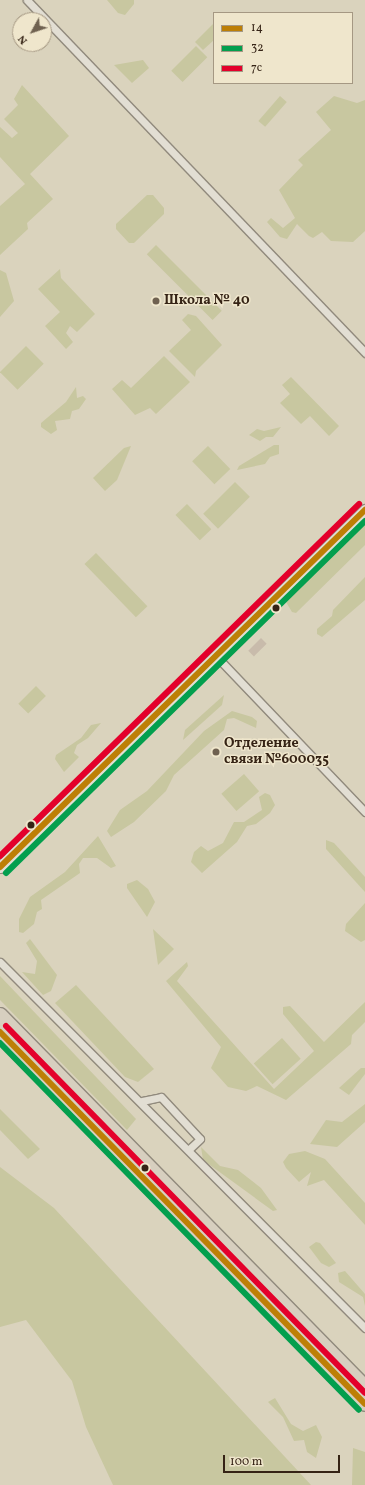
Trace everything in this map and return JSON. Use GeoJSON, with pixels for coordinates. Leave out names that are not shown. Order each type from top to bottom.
{"type":"FeatureCollection","features":[{"type":"Feature","properties":{"kind":"highway"},"geometry":{"type":"LineString","coordinates":[[0,1015],[365,1387]]}},
{"type":"Feature","properties":{"kind":"highway"},"geometry":{"type":"LineString","coordinates":[[0,1032],[365,1404]]}},
{"type":"Feature","properties":{"kind":"main road"},"geometry":{"type":"LineString","coordinates":[[0,867],[365,510]]}},
{"type":"Feature","properties":{"kind":"street"},"geometry":{"type":"LineString","coordinates":[[27,0],[365,353]]}},
{"type":"Feature","properties":{"kind":"street"},"geometry":{"type":"LineString","coordinates":[[216,656],[365,812]]}},
{"type":"Feature","properties":{"kind":"street"},"geometry":{"type":"LineString","coordinates":[[0,962],[142,1102],[365,1328]]}},
{"type":"Feature","properties":{"kind":"street"},"geometry":{"type":"LineString","coordinates":[[142,1102],[161,1097],[200,1139],[188,1150]]}},
{"type":"Feature","properties":{"kind":"green space"},"geometry":{"type":"Polygon","coordinates":[[[107,0],[134,0],[134,4],[125,15],[118,13],[107,0]]]}},
{"type":"Feature","properties":{"kind":"green space"},"geometry":{"type":"Polygon","coordinates":[[[213,24],[213,41],[203,50],[195,42],[213,24]]]}},
{"type":"Feature","properties":{"kind":"green space"},"geometry":{"type":"Polygon","coordinates":[[[196,46],[207,57],[183,82],[171,71],[196,46]]]}},
{"type":"Feature","properties":{"kind":"green space"},"geometry":{"type":"Polygon","coordinates":[[[143,60],[149,68],[132,83],[114,65],[143,60]]]}},
{"type":"Feature","properties":{"kind":"green space"},"geometry":{"type":"Polygon","coordinates":[[[22,85],[69,136],[30,174],[53,199],[27,223],[28,229],[0,255],[0,206],[25,184],[0,157],[0,127],[12,138],[18,133],[4,119],[18,105],[14,99],[22,85]]]}},
{"type":"Feature","properties":{"kind":"green space"},"geometry":{"type":"Polygon","coordinates":[[[280,96],[287,102],[265,127],[258,121],[280,96]]]}},
{"type":"Feature","properties":{"kind":"green space"},"geometry":{"type":"Polygon","coordinates":[[[334,96],[357,103],[365,100],[365,231],[353,242],[331,241],[322,232],[313,238],[309,236],[297,224],[287,239],[280,237],[267,222],[271,218],[283,228],[295,218],[279,190],[303,165],[298,160],[331,130],[316,112],[334,96]]]}},
{"type":"Feature","properties":{"kind":"green space"},"geometry":{"type":"Polygon","coordinates":[[[147,195],[153,195],[164,208],[164,214],[134,243],[129,243],[116,229],[116,224],[147,195]]]}},
{"type":"Feature","properties":{"kind":"green space"},"geometry":{"type":"Polygon","coordinates":[[[156,245],[222,311],[213,320],[147,254],[156,245]]]}},
{"type":"Feature","properties":{"kind":"green space"},"geometry":{"type":"Polygon","coordinates":[[[60,269],[61,278],[95,314],[77,332],[70,326],[66,333],[73,342],[66,349],[45,326],[60,312],[38,289],[60,269]]]}},
{"type":"Feature","properties":{"kind":"green space"},"geometry":{"type":"Polygon","coordinates":[[[0,270],[6,273],[14,301],[0,317],[0,270]]]}},
{"type":"Feature","properties":{"kind":"green space"},"geometry":{"type":"Polygon","coordinates":[[[188,314],[196,316],[222,345],[196,371],[195,377],[169,351],[191,330],[182,320],[188,314]]]}},
{"type":"Feature","properties":{"kind":"green space"},"geometry":{"type":"Polygon","coordinates":[[[26,346],[44,364],[18,390],[0,372],[26,346]]]}},
{"type":"Feature","properties":{"kind":"green space"},"geometry":{"type":"Polygon","coordinates":[[[164,356],[190,382],[156,414],[150,408],[135,415],[112,389],[122,380],[131,388],[164,356]]]}},
{"type":"Feature","properties":{"kind":"green space"},"geometry":{"type":"Polygon","coordinates":[[[291,377],[339,426],[329,436],[310,416],[301,424],[280,403],[290,394],[282,385],[291,377]]]}},
{"type":"Feature","properties":{"kind":"green space"},"geometry":{"type":"Polygon","coordinates":[[[76,387],[77,398],[83,396],[86,399],[79,409],[72,411],[70,419],[55,421],[57,430],[51,434],[41,427],[41,423],[66,402],[76,387]]]}},
{"type":"Feature","properties":{"kind":"green space"},"geometry":{"type":"Polygon","coordinates":[[[281,427],[273,437],[266,437],[260,441],[249,435],[257,429],[264,431],[281,427]]]}},
{"type":"Feature","properties":{"kind":"green space"},"geometry":{"type":"Polygon","coordinates":[[[274,445],[279,445],[279,454],[270,457],[265,464],[237,470],[239,466],[274,445]]]}},
{"type":"Feature","properties":{"kind":"green space"},"geometry":{"type":"Polygon","coordinates":[[[131,446],[117,480],[105,491],[93,478],[124,448],[131,446]]]}},
{"type":"Feature","properties":{"kind":"green space"},"geometry":{"type":"Polygon","coordinates":[[[208,446],[230,469],[214,484],[192,461],[208,446]]]}},
{"type":"Feature","properties":{"kind":"green space"},"geometry":{"type":"Polygon","coordinates":[[[235,482],[250,497],[218,529],[203,514],[235,482]]]}},
{"type":"Feature","properties":{"kind":"green space"},"geometry":{"type":"Polygon","coordinates":[[[187,504],[211,529],[200,540],[175,515],[187,504]]]}},
{"type":"Feature","properties":{"kind":"green space"},"geometry":{"type":"Polygon","coordinates":[[[365,524],[365,545],[296,613],[292,612],[286,602],[365,524]]]}},
{"type":"Feature","properties":{"kind":"green space"},"geometry":{"type":"Polygon","coordinates":[[[96,553],[147,606],[136,617],[84,564],[96,553]]]}},
{"type":"Feature","properties":{"kind":"green space"},"geometry":{"type":"Polygon","coordinates":[[[365,577],[365,600],[322,637],[317,634],[317,629],[332,616],[333,610],[365,577]]]}},
{"type":"Feature","properties":{"kind":"green space"},"geometry":{"type":"Polygon","coordinates":[[[36,686],[46,696],[28,714],[18,704],[36,686]]]}},
{"type":"Feature","properties":{"kind":"green space"},"geometry":{"type":"Polygon","coordinates":[[[224,695],[222,705],[183,740],[185,730],[224,695]]]}},
{"type":"Feature","properties":{"kind":"green space"},"geometry":{"type":"Polygon","coordinates":[[[232,711],[252,717],[257,721],[256,728],[234,718],[227,719],[224,730],[174,775],[166,791],[134,822],[111,837],[107,831],[120,810],[147,791],[204,731],[232,711]]]}},
{"type":"Feature","properties":{"kind":"green space"},"geometry":{"type":"Polygon","coordinates":[[[101,723],[88,738],[77,745],[74,753],[79,757],[64,772],[55,759],[56,755],[81,738],[91,725],[101,723]]]}},
{"type":"Feature","properties":{"kind":"green space"},"geometry":{"type":"Polygon","coordinates":[[[244,774],[259,791],[236,811],[221,794],[244,774]]]}},
{"type":"Feature","properties":{"kind":"green space"},"geometry":{"type":"Polygon","coordinates":[[[265,793],[270,795],[275,805],[270,813],[256,824],[247,826],[237,842],[202,873],[191,862],[194,852],[201,846],[208,851],[223,843],[234,822],[244,822],[262,810],[259,797],[265,793]]]}},
{"type":"Feature","properties":{"kind":"green space"},"geometry":{"type":"Polygon","coordinates":[[[98,836],[116,866],[111,868],[97,858],[83,858],[79,864],[80,873],[41,900],[42,909],[37,912],[34,924],[23,933],[19,932],[19,919],[30,897],[65,872],[98,836]]]}},
{"type":"Feature","properties":{"kind":"green space"},"geometry":{"type":"Polygon","coordinates":[[[326,840],[334,843],[365,877],[365,892],[326,849],[326,840]]]}},
{"type":"Feature","properties":{"kind":"green space"},"geometry":{"type":"Polygon","coordinates":[[[137,880],[148,889],[155,902],[147,917],[127,888],[127,884],[137,880]]]}},
{"type":"Feature","properties":{"kind":"green space"},"geometry":{"type":"Polygon","coordinates":[[[365,903],[365,940],[361,942],[345,931],[346,924],[365,903]]]}},
{"type":"Feature","properties":{"kind":"green space"},"geometry":{"type":"Polygon","coordinates":[[[153,929],[174,949],[158,965],[153,929]]]}},
{"type":"Feature","properties":{"kind":"green space"},"geometry":{"type":"Polygon","coordinates":[[[30,939],[57,975],[51,991],[43,995],[22,972],[35,974],[37,961],[26,943],[30,939]]]}},
{"type":"Feature","properties":{"kind":"green space"},"geometry":{"type":"Polygon","coordinates":[[[187,962],[188,966],[177,981],[274,1089],[314,1051],[283,1014],[283,1007],[290,1006],[324,1042],[365,1002],[365,1022],[352,1035],[351,1044],[286,1100],[257,1086],[246,1091],[228,1087],[211,1068],[221,1047],[166,981],[187,962]]]}},
{"type":"Feature","properties":{"kind":"green space"},"geometry":{"type":"Polygon","coordinates":[[[0,976],[136,1119],[127,1130],[0,1000],[0,976]]]}},
{"type":"Feature","properties":{"kind":"green space"},"geometry":{"type":"Polygon","coordinates":[[[76,985],[154,1069],[138,1082],[125,1077],[55,1003],[76,985]]]}},
{"type":"Feature","properties":{"kind":"green space"},"geometry":{"type":"Polygon","coordinates":[[[282,1038],[301,1059],[272,1084],[254,1063],[282,1038]]]}},
{"type":"Feature","properties":{"kind":"green space"},"geometry":{"type":"Polygon","coordinates":[[[361,1068],[365,1068],[365,1074],[349,1095],[339,1088],[361,1068]]]}},
{"type":"Feature","properties":{"kind":"green space"},"geometry":{"type":"Polygon","coordinates":[[[365,1104],[365,1122],[337,1147],[310,1144],[326,1120],[342,1122],[365,1104]]]}},
{"type":"Feature","properties":{"kind":"green space"},"geometry":{"type":"Polygon","coordinates":[[[0,1109],[40,1149],[28,1159],[0,1130],[0,1109]]]}},
{"type":"Feature","properties":{"kind":"green space"},"geometry":{"type":"Polygon","coordinates":[[[201,1147],[220,1166],[238,1170],[261,1188],[277,1210],[273,1211],[203,1160],[201,1147]]]}},
{"type":"Feature","properties":{"kind":"green space"},"geometry":{"type":"Polygon","coordinates":[[[305,1151],[325,1159],[365,1203],[365,1225],[324,1180],[307,1186],[311,1172],[299,1182],[286,1168],[283,1162],[289,1154],[305,1151]]]}},
{"type":"Feature","properties":{"kind":"green space"},"geometry":{"type":"Polygon","coordinates":[[[0,1167],[54,1208],[311,1485],[113,1485],[86,1427],[72,1381],[26,1320],[0,1327],[0,1167]]]}},
{"type":"Feature","properties":{"kind":"green space"},"geometry":{"type":"Polygon","coordinates":[[[316,1242],[320,1243],[336,1263],[329,1267],[321,1263],[309,1247],[316,1242]]]}},
{"type":"Feature","properties":{"kind":"green space"},"geometry":{"type":"Polygon","coordinates":[[[345,1271],[365,1294],[365,1306],[363,1297],[339,1282],[338,1273],[345,1271]]]}},
{"type":"Feature","properties":{"kind":"green space"},"geometry":{"type":"Polygon","coordinates":[[[275,1398],[291,1424],[303,1431],[316,1425],[322,1437],[316,1458],[307,1452],[304,1440],[294,1441],[283,1417],[268,1402],[275,1398]]]}},
{"type":"Feature","properties":{"kind":"green space"},"geometry":{"type":"Polygon","coordinates":[[[353,1448],[365,1452],[365,1485],[352,1485],[353,1448]]]}},
{"type":"Feature","properties":{"kind":"building"},"geometry":{"type":"Polygon","coordinates":[[[261,638],[267,644],[254,656],[248,651],[261,638]]]}},
{"type":"Feature","properties":{"kind":"transit line","name":"7с"},"geometry":{"type":"LineString","coordinates":[[0,856],[359,504]]}},
{"type":"Feature","properties":{"kind":"transit line","name":"14"},"geometry":{"type":"LineString","coordinates":[[0,867],[365,510]]}},
{"type":"Feature","properties":{"kind":"transit line","name":"32"},"geometry":{"type":"LineString","coordinates":[[6,873],[365,521]]}},
{"type":"Feature","properties":{"kind":"transit line","name":"7с"},"geometry":{"type":"LineString","coordinates":[[6,1026],[365,1393]]}},
{"type":"Feature","properties":{"kind":"transit line","name":"14"},"geometry":{"type":"LineString","coordinates":[[0,1032],[365,1404]]}},
{"type":"Feature","properties":{"kind":"transit line","name":"32"},"geometry":{"type":"LineString","coordinates":[[0,1043],[359,1410]]}},
{"type":"Feature","properties":{"kind":"place","name":"Школа № 40"},"geometry":{"type":"Point","coordinates":[156,301]}},
{"type":"Feature","properties":{"kind":"place","name":"Отделение связи №600035"},"geometry":{"type":"Point","coordinates":[216,752]}}]}
